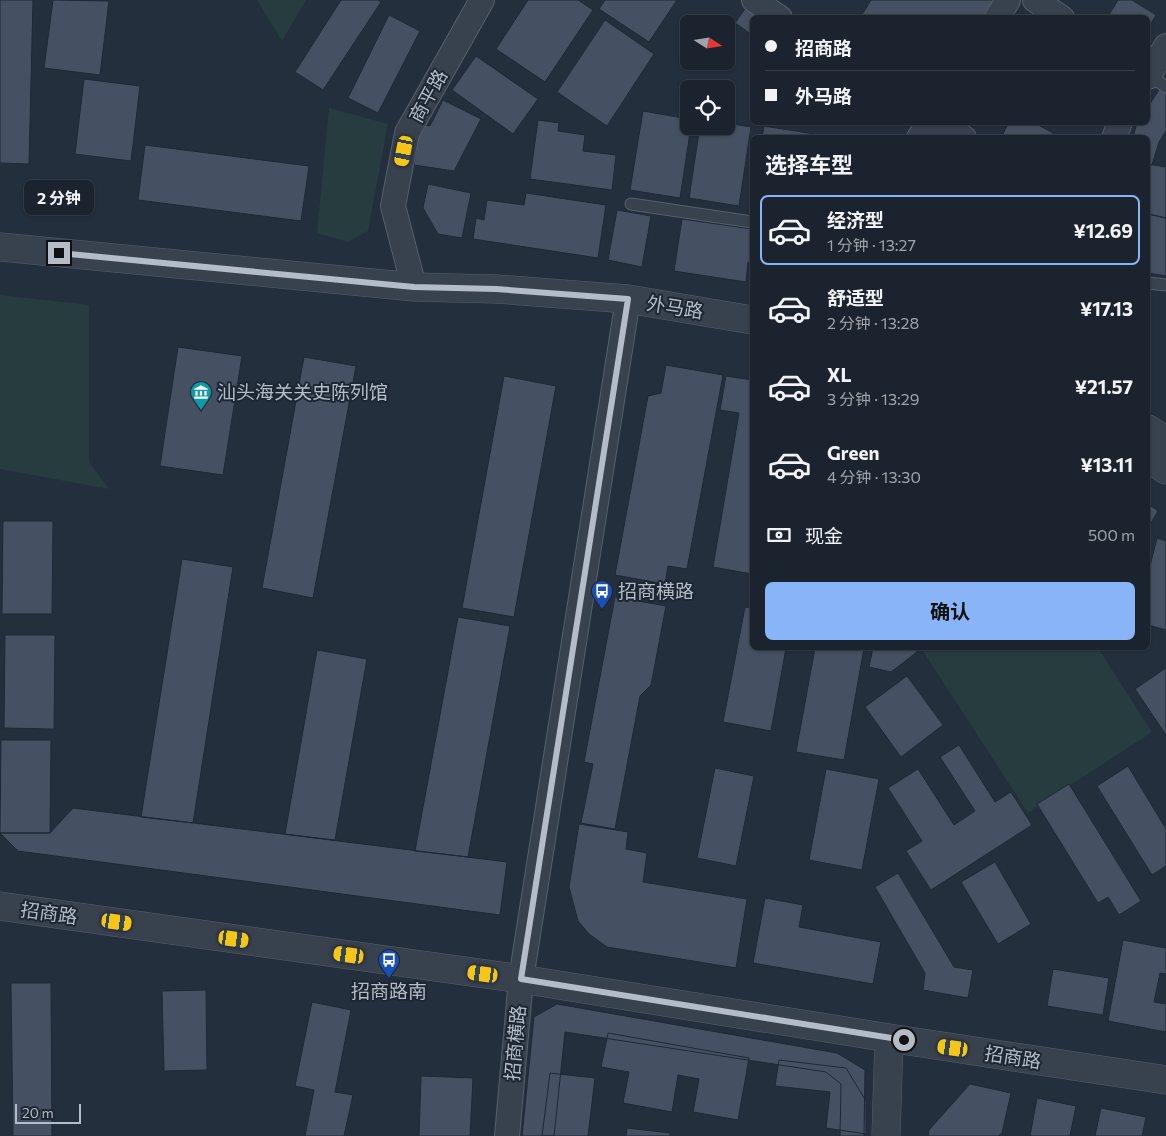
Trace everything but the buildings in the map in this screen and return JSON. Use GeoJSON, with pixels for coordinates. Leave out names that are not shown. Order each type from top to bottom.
{"type":"FeatureCollection","features":[{"type":"Feature","properties":{"kind":"street","name":"商平路"},"geometry":{"type":"LineString","coordinates":[[414,287],[393,206],[407,133],[482,0]]}},
{"type":"Feature","properties":{"kind":"street"},"geometry":{"type":"LineString","coordinates":[[754,0],[776,15]]}},
{"type":"Feature","properties":{"kind":"street"},"geometry":{"type":"LineString","coordinates":[[999,15],[1008,0]]}},
{"type":"Feature","properties":{"kind":"street"},"geometry":{"type":"LineString","coordinates":[[1035,0],[1058,15]]}},
{"type":"Feature","properties":{"kind":"street"},"geometry":{"type":"LineString","coordinates":[[1152,78],[1166,46]]}},
{"type":"Feature","properties":{"kind":"street"},"geometry":{"type":"LineString","coordinates":[[944,125],[960,135]]}},
{"type":"Feature","properties":{"kind":"street","name":"外马路"},"geometry":{"type":"LineString","coordinates":[[0,247],[414,287],[496,289],[628,299],[750,320]]}},
{"type":"Feature","properties":{"kind":"street","name":"招商横路"},"geometry":{"type":"LineString","coordinates":[[507,1136],[521,979],[628,299]]}},
{"type":"Feature","properties":{"kind":"street"},"geometry":{"type":"LineString","coordinates":[[1150,430],[1166,441]]}},
{"type":"Feature","properties":{"kind":"street"},"geometry":{"type":"LineString","coordinates":[[1150,458],[1166,470]]}},
{"type":"Feature","properties":{"kind":"street","name":"招商路"},"geometry":{"type":"LineString","coordinates":[[0,906],[521,979],[1166,1080]]}},
{"type":"Feature","properties":{"kind":"street"},"geometry":{"type":"LineString","coordinates":[[886,1136],[889,1038]]}},
{"type":"Feature","properties":{"kind":"lane"},"geometry":{"type":"LineString","coordinates":[[631,204],[750,222]]}},
{"type":"Feature","properties":{"kind":"lane"},"geometry":{"type":"LineString","coordinates":[[1150,283],[1166,285]]}},
{"type":"Feature","properties":{"kind":"green space"},"geometry":{"type":"Polygon","coordinates":[[[257,0],[306,0],[282,41],[257,0]]]}},
{"type":"Feature","properties":{"kind":"green space"},"geometry":{"type":"Polygon","coordinates":[[[329,108],[388,124],[368,231],[348,242],[317,233],[329,108]]]}},
{"type":"Feature","properties":{"kind":"green space"},"geometry":{"type":"Polygon","coordinates":[[[0,295],[89,305],[89,462],[109,489],[0,469],[0,295]]]}},
{"type":"Feature","properties":{"kind":"green space"},"geometry":{"type":"Polygon","coordinates":[[[922,650],[1099,650],[1152,732],[1028,813],[922,650]]]}},
{"type":"Feature","properties":{"kind":"place","name":"汕头海关关史陈列馆"},"geometry":{"type":"Point","coordinates":[201,411]}},
{"type":"Feature","properties":{"kind":"place","name":"招商横路"},"geometry":{"type":"Point","coordinates":[602,610]}},
{"type":"Feature","properties":{"kind":"place","name":"招商路南"},"geometry":{"type":"Point","coordinates":[389,979]}},
{"type":"Feature","properties":{"kind":"route"},"geometry":{"type":"LineString","coordinates":[[59,253],[414,287],[496,289],[628,299],[521,979],[904,1040]]}}]}
